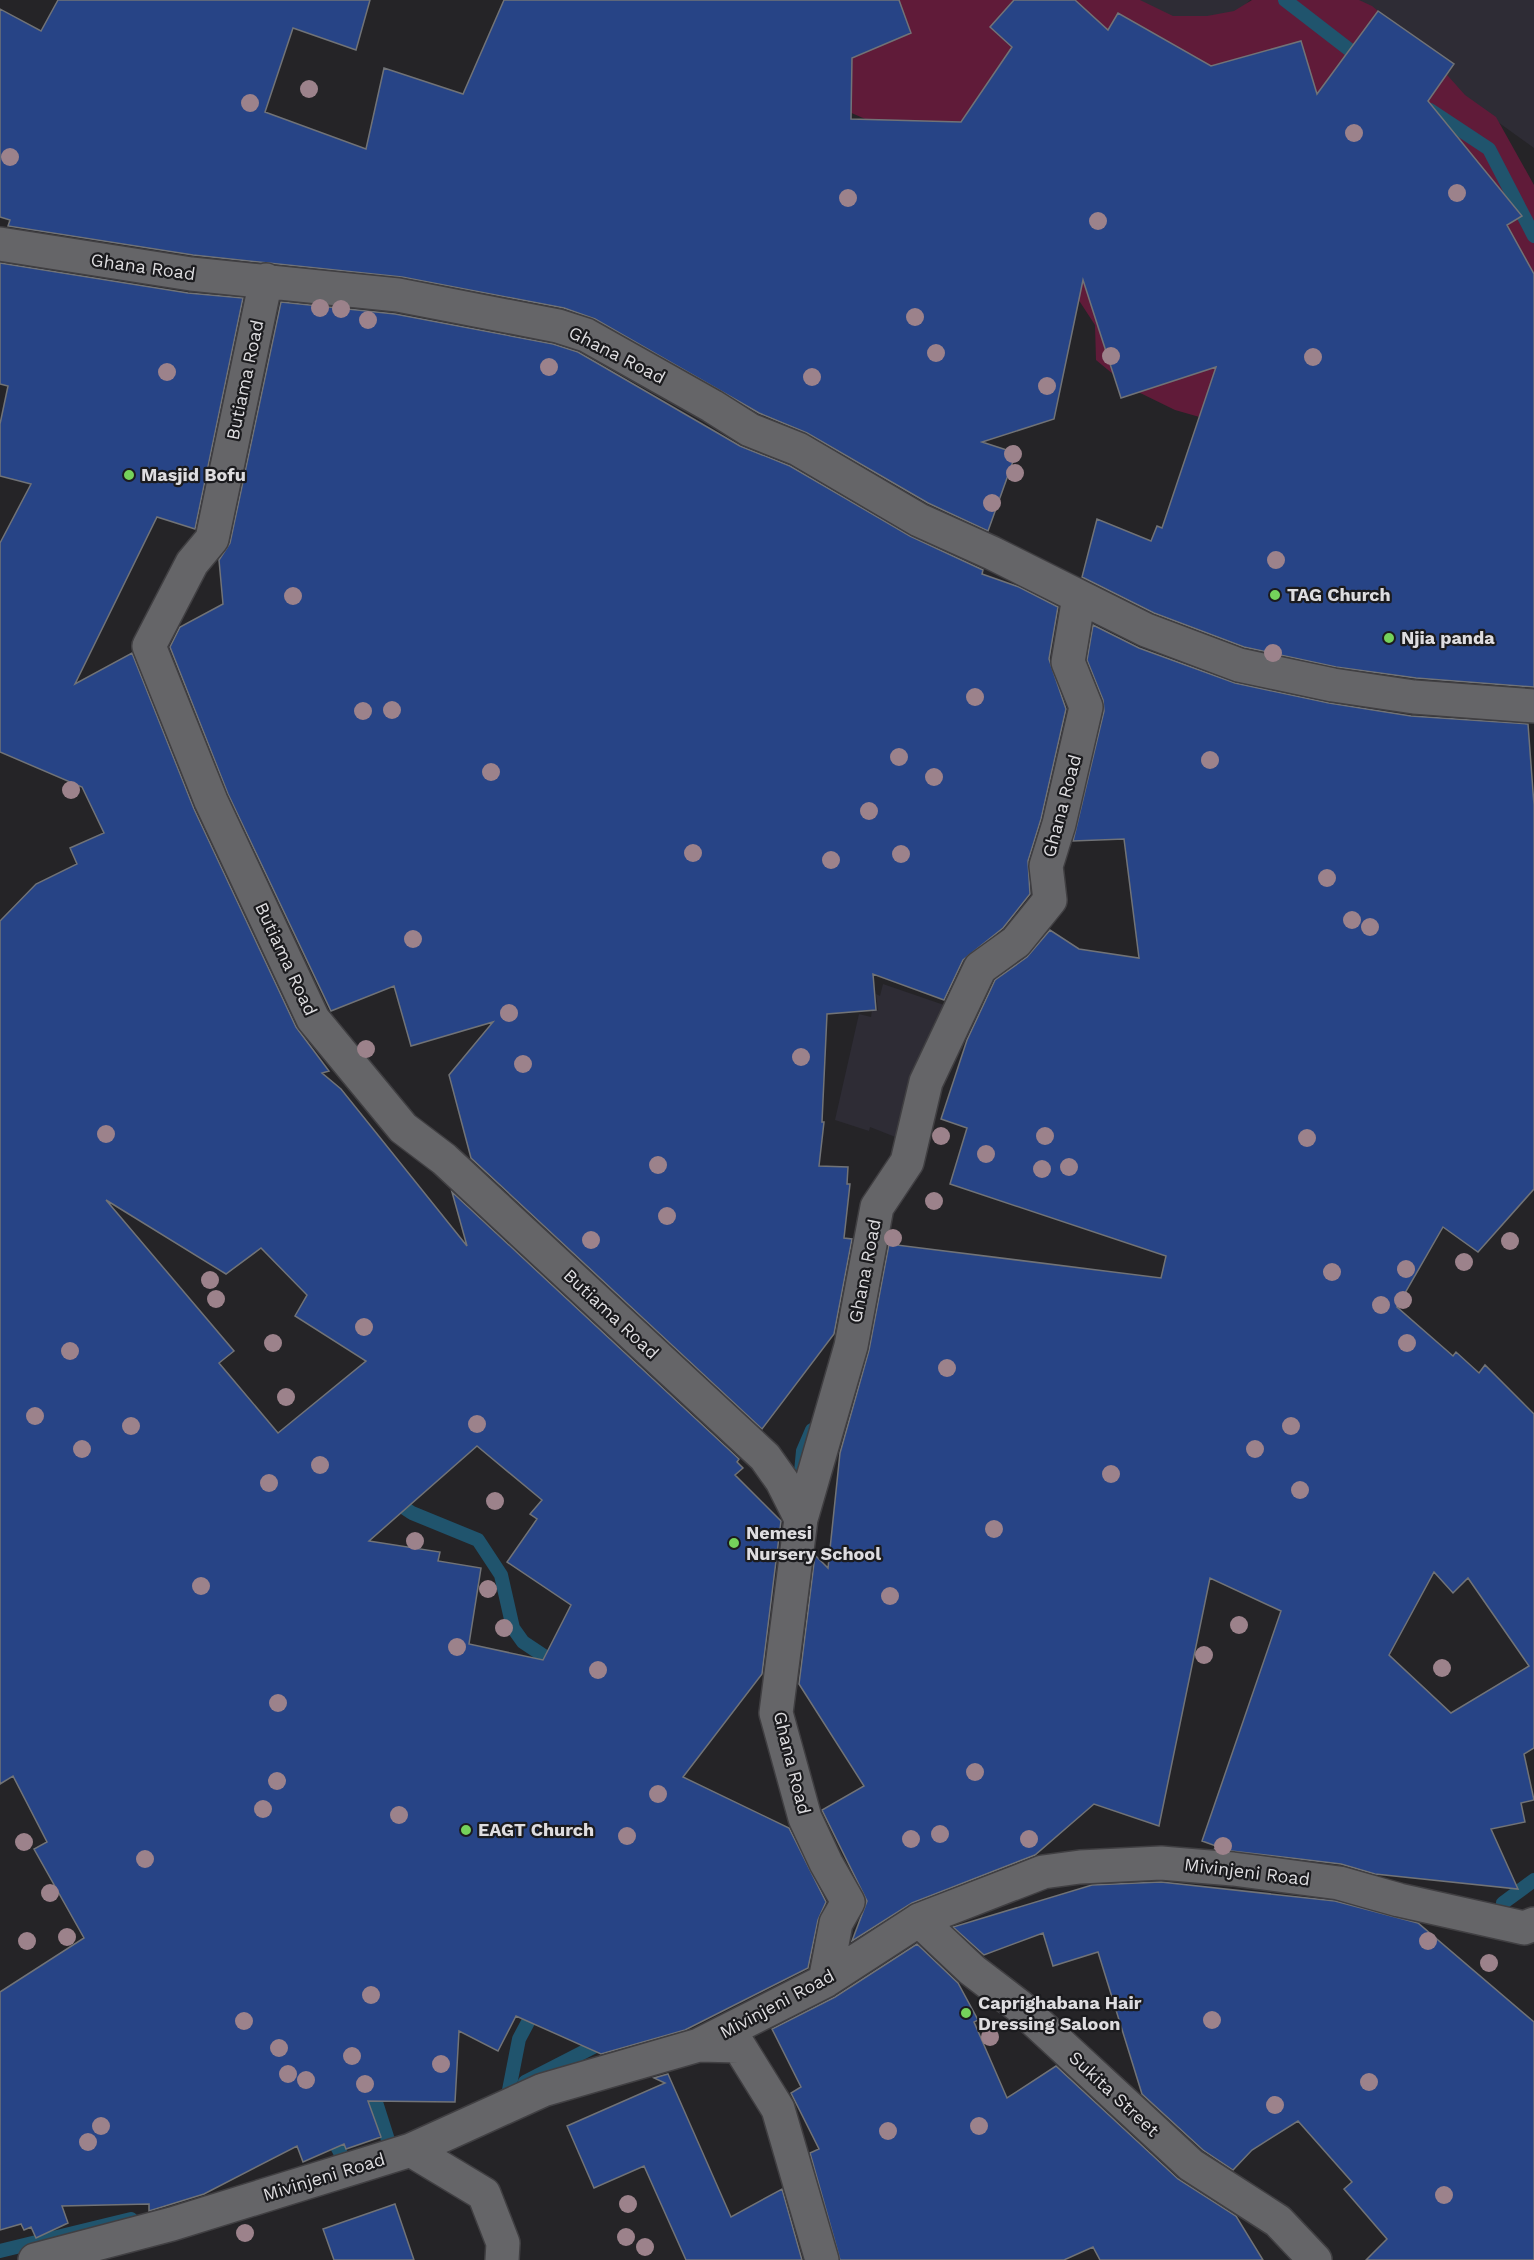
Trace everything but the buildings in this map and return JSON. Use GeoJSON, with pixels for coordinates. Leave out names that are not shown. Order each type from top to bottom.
{"type":"FeatureCollection","features":[{"type":"Feature","properties":{"kind":"street","name":"Ghana Road"},"geometry":{"type":"LineString","coordinates":[[0,244],[192,274],[398,295],[558,326],[586,335],[750,430],[798,449],[919,520],[1146,630],[1239,665],[1333,685],[1414,697],[1534,706]]}},
{"type":"Feature","properties":{"kind":"street","name":"Butiama Road"},"geometry":{"type":"LineString","coordinates":[[266,280],[212,539],[192,563],[148,646],[211,801],[313,1019],[403,1128],[444,1159],[765,1457],[782,1481],[801,1519]]}},
{"type":"Feature","properties":{"kind":"street","name":"Ghana Road"},"geometry":{"type":"LineString","coordinates":[[825,1981],[837,1923],[848,1902],[826,1863],[805,1818],[776,1713],[801,1519],[851,1346],[877,1207],[907,1162],[926,1082],[980,968],[1016,942],[1050,900],[1046,866],[1059,824],[1086,707],[1068,662],[1079,597]]}},
{"type":"Feature","properties":{"kind":"street","name":"Mivinjeni Road"},"geometry":{"type":"LineString","coordinates":[[35,2260],[172,2224],[411,2150],[543,2090],[699,2045],[825,1981],[919,1920],[1043,1872],[1080,1867],[1161,1863],[1339,1883],[1400,1900],[1529,1926]]}},
{"type":"Feature","properties":{"kind":"street","name":"Sukita Street"},"geometry":{"type":"LineString","coordinates":[[919,1920],[972,1970],[1019,2006],[1191,2165],[1278,2221],[1315,2260]]}},
{"type":"Feature","properties":{"kind":"street"},"geometry":{"type":"LineString","coordinates":[[699,2045],[739,2046],[778,2109],[822,2260]]}},
{"type":"Feature","properties":{"kind":"street"},"geometry":{"type":"LineString","coordinates":[[411,2150],[484,2194],[503,2244],[502,2260]]}},
{"type":"Feature","properties":{"kind":"shaded area"},"geometry":{"type":"Polygon","coordinates":[[[629,0],[1140,0],[1173,16],[1207,16],[1234,11],[1252,0],[1359,0],[1372,6],[1424,49],[1465,95],[1496,117],[1534,185],[1534,469],[1231,426],[1175,410],[1130,388],[1096,360],[1095,325],[1065,279],[969,164],[840,108],[629,0]]]}},
{"type":"Feature","properties":{"kind":"shaded area"},"geometry":{"type":"Polygon","coordinates":[[[1125,0],[1250,0],[1232,18],[1174,35],[1125,0]]]}},
{"type":"Feature","properties":{"kind":"shaded area"},"geometry":{"type":"Polygon","coordinates":[[[1328,0],[1534,0],[1534,148],[1328,0]]]}},
{"type":"Feature","properties":{"kind":"shaded area"},"geometry":{"type":"Polygon","coordinates":[[[883,984],[944,1005],[898,1138],[870,1127],[869,1131],[835,1120],[859,1014],[871,1017],[872,1010],[878,1010],[876,994],[880,996],[883,984]]]}},
{"type":"Feature","properties":{"kind":"waterway"},"geometry":{"type":"LineString","coordinates":[[1285,0],[1364,61]]}},
{"type":"Feature","properties":{"kind":"waterway"},"geometry":{"type":"LineString","coordinates":[[1430,110],[1489,149],[1534,236]]}},
{"type":"Feature","properties":{"kind":"waterway"},"geometry":{"type":"LineString","coordinates":[[801,1472],[803,1451],[812,1430]]}},
{"type":"Feature","properties":{"kind":"waterway"},"geometry":{"type":"LineString","coordinates":[[389,1506],[400,1505],[412,1513],[478,1540],[501,1575],[513,1628],[523,1642],[544,1656],[545,1674]]}},
{"type":"Feature","properties":{"kind":"waterway"},"geometry":{"type":"LineString","coordinates":[[1503,1903],[1534,1880]]}},
{"type":"Feature","properties":{"kind":"waterway"},"geometry":{"type":"LineString","coordinates":[[509,2090],[519,2039],[536,2007]]}},
{"type":"Feature","properties":{"kind":"waterway"},"geometry":{"type":"LineString","coordinates":[[525,2082],[601,2043]]}},
{"type":"Feature","properties":{"kind":"waterway"},"geometry":{"type":"LineString","coordinates":[[380,2085],[375,2099],[389,2143]]}},
{"type":"Feature","properties":{"kind":"waterway"},"geometry":{"type":"LineString","coordinates":[[329,2131],[343,2158]]}},
{"type":"Feature","properties":{"kind":"waterway"},"geometry":{"type":"LineString","coordinates":[[0,2251],[131,2219]]}},
{"type":"Feature","properties":{"kind":"place","name":"Masjid Bofu"},"geometry":{"type":"Point","coordinates":[129,475]}},
{"type":"Feature","properties":{"kind":"place","name":"TAG Church"},"geometry":{"type":"Point","coordinates":[1275,595]}},
{"type":"Feature","properties":{"kind":"place","name":"Njia panda"},"geometry":{"type":"Point","coordinates":[1389,638]}},
{"type":"Feature","properties":{"kind":"place","name":"Nemesi Nursery School"},"geometry":{"type":"Point","coordinates":[734,1543]}},
{"type":"Feature","properties":{"kind":"place","name":"EAGT Church"},"geometry":{"type":"Point","coordinates":[466,1830]}},
{"type":"Feature","properties":{"kind":"place","name":"Caprighabana Hair Dressing Saloon"},"geometry":{"type":"Point","coordinates":[966,2013]}}]}
